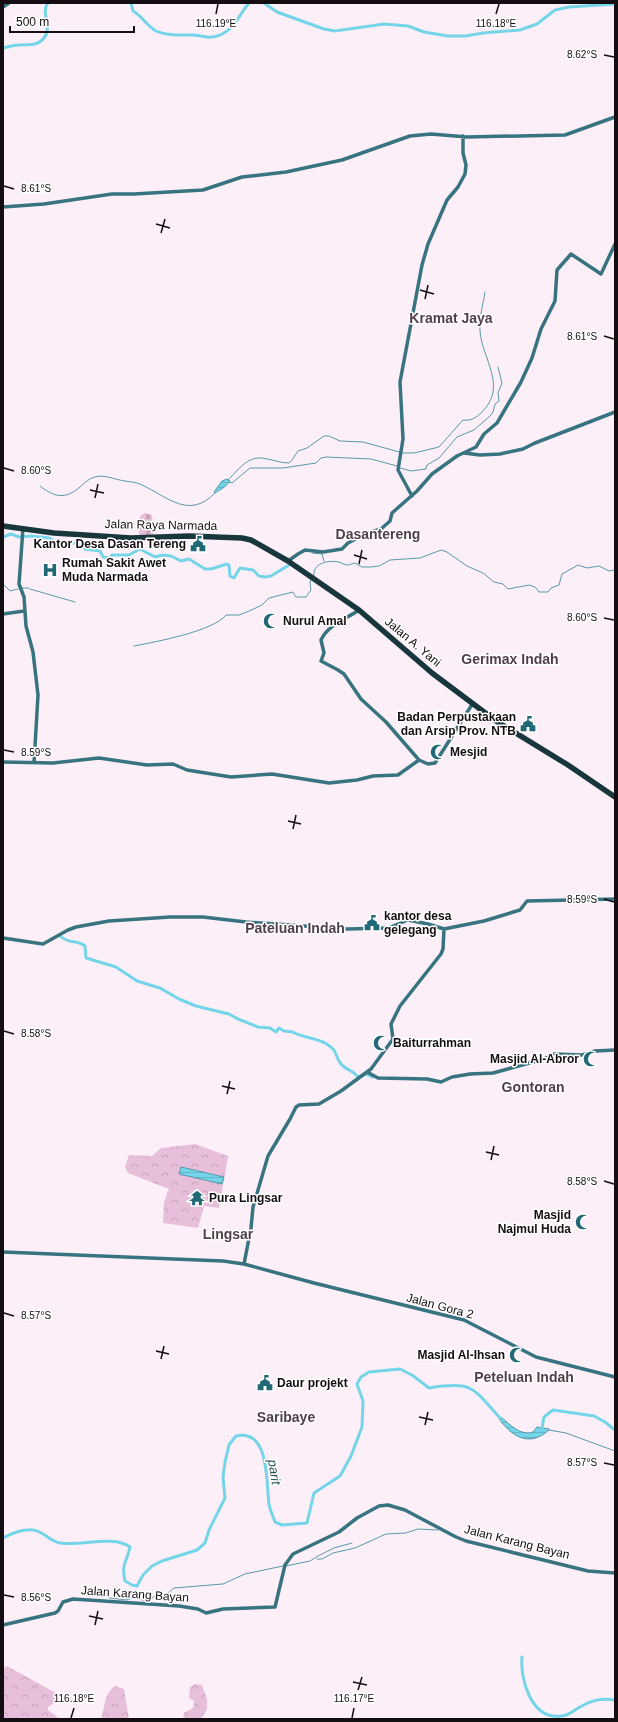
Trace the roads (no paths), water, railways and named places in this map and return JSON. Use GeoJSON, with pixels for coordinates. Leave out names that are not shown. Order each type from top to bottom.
{"type":"FeatureCollection","features":[{"type":"Feature","properties":{"kind":"highway","name":"Jalan Raya Narmada"},"geometry":{"type":"LineString","coordinates":[[3,526],[54,533],[131,538],[189,536],[244,538],[255,542],[290,562],[311,577]]}},
{"type":"Feature","properties":{"kind":"highway","name":"Jalan A. Yani"},"geometry":{"type":"LineString","coordinates":[[311,577],[359,610],[432,674],[504,726],[583,775],[615,797]]}},
{"type":"Feature","properties":{"kind":"street"},"geometry":{"type":"LineString","coordinates":[[3,7],[9,3]]}},
{"type":"Feature","properties":{"kind":"street"},"geometry":{"type":"LineString","coordinates":[[3,207],[44,204],[112,194],[203,190],[242,177],[286,172],[342,160],[410,136],[431,134],[464,136],[565,135],[588,125],[615,117]]}},
{"type":"Feature","properties":{"kind":"street"},"geometry":{"type":"LineString","coordinates":[[412,496],[399,473],[400,453],[403,439],[400,382],[424,256],[430,237],[448,199],[458,187],[464,174],[466,166],[463,153],[464,136]]}},
{"type":"Feature","properties":{"kind":"street"},"geometry":{"type":"LineString","coordinates":[[290,562],[298,554],[305,550],[323,552],[342,548],[351,541],[367,533],[381,529],[389,523],[392,513],[412,496],[432,474],[448,461],[475,448],[484,434],[496,425],[517,389],[532,358],[542,325],[555,301],[557,290],[556,274],[560,265],[568,256],[572,254],[601,274],[615,244]]}},
{"type":"Feature","properties":{"kind":"street"},"geometry":{"type":"LineString","coordinates":[[462,453],[483,455],[523,449],[538,441],[615,412]]}},
{"type":"Feature","properties":{"kind":"street"},"geometry":{"type":"LineString","coordinates":[[23,528],[20,588],[24,597],[24,611],[27,631],[33,652],[38,695],[34,763]]}},
{"type":"Feature","properties":{"kind":"street"},"geometry":{"type":"LineString","coordinates":[[359,610],[333,626],[325,634],[321,640],[324,653],[320,661],[344,674],[364,701],[386,722],[419,760],[428,764],[436,763],[473,703]]}},
{"type":"Feature","properties":{"kind":"street"},"geometry":{"type":"LineString","coordinates":[[3,614],[24,611]]}},
{"type":"Feature","properties":{"kind":"street"},"geometry":{"type":"LineString","coordinates":[[3,762],[34,763],[99,758],[147,765],[173,764],[187,770],[230,777],[275,774],[329,783],[357,780],[373,776],[398,775],[419,760]]}},
{"type":"Feature","properties":{"kind":"street"},"geometry":{"type":"LineString","coordinates":[[3,938],[43,944],[69,929],[106,921],[183,917],[203,917],[246,922],[347,928],[388,928],[408,920],[427,923],[444,929],[484,921],[520,910],[527,901],[615,899]]}},
{"type":"Feature","properties":{"kind":"street"},"geometry":{"type":"LineString","coordinates":[[244,1264],[251,1228],[253,1207],[267,1159],[292,1116],[295,1108],[299,1105],[320,1103],[367,1072],[375,1065],[393,1039],[391,1024],[400,1006],[442,954],[444,929]]}},
{"type":"Feature","properties":{"kind":"street"},"geometry":{"type":"LineString","coordinates":[[367,1072],[378,1078],[403,1078],[441,1082],[450,1078],[468,1074],[494,1073],[544,1059],[554,1054],[582,1055],[595,1051],[615,1050]]}},
{"type":"Feature","properties":{"kind":"street","name":"Jalan Gora 2"},"geometry":{"type":"LineString","coordinates":[[3,1252],[223,1261],[244,1264],[278,1274],[464,1320],[536,1357],[615,1377]]}},
{"type":"Feature","properties":{"kind":"street","name":"Jalan Karang Bayan"},"geometry":{"type":"LineString","coordinates":[[3,1625],[55,1613],[58,1611],[63,1602],[73,1599],[179,1606],[199,1609],[206,1612],[223,1609],[275,1607],[284,1566],[292,1554],[339,1532],[357,1518],[376,1507],[388,1505],[405,1510],[460,1539],[592,1571],[615,1573]]}},
{"type":"Feature","properties":{"kind":"water"},"geometry":{"type":"Polygon","coordinates":[[[227,479],[230,481],[215,493],[214,492],[222,481],[227,479]]]}},
{"type":"Feature","properties":{"kind":"water"},"geometry":{"type":"Polygon","coordinates":[[[181,1167],[224,1177],[222,1184],[179,1174],[181,1167]]]}},
{"type":"Feature","properties":{"kind":"water"},"geometry":{"type":"Polygon","coordinates":[[[500,1418],[516,1429],[528,1433],[533,1432],[537,1427],[549,1430],[535,1438],[522,1438],[504,1426],[499,1419],[500,1418]]]}},
{"type":"Feature","properties":{"kind":"waterway"},"geometry":{"type":"LineString","coordinates":[[3,48],[16,45],[35,44],[41,41],[44,38],[47,29],[45,11],[48,3]]}},
{"type":"Feature","properties":{"kind":"waterway"},"geometry":{"type":"LineString","coordinates":[[131,3],[133,11],[160,33],[204,37],[225,33],[230,29],[249,3]]}},
{"type":"Feature","properties":{"kind":"waterway"},"geometry":{"type":"LineString","coordinates":[[264,3],[277,12],[324,29],[335,31],[384,24],[408,26],[424,32],[448,36],[466,36],[520,30],[537,24],[555,10],[569,7],[615,4]]}},
{"type":"Feature","properties":{"kind":"waterway"},"geometry":{"type":"LineString","coordinates":[[228,480],[245,463],[255,458],[289,463],[298,451],[307,448],[324,436],[329,436],[340,441],[363,442],[403,453],[414,453],[439,447],[463,420],[473,419],[482,412],[489,402],[493,392],[492,372],[480,331],[485,292]]}},
{"type":"Feature","properties":{"kind":"waterway"},"geometry":{"type":"LineString","coordinates":[[400,468],[411,471],[426,469],[427,465],[439,458],[457,437],[474,430],[490,416],[493,412],[495,404],[499,401],[498,393],[502,383],[498,367]]}},
{"type":"Feature","properties":{"kind":"waterway"},"geometry":{"type":"LineString","coordinates":[[229,482],[232,483],[250,468],[283,468],[316,463],[321,458],[326,457],[371,459],[397,466]]}},
{"type":"Feature","properties":{"kind":"waterway"},"geometry":{"type":"LineString","coordinates":[[40,486],[50,493],[60,496],[75,491],[91,478],[99,476],[138,483],[178,504],[187,505],[196,505],[205,501],[215,493]]}},
{"type":"Feature","properties":{"kind":"waterway"},"geometry":{"type":"LineString","coordinates":[[3,537],[11,534],[19,537],[31,536],[49,538],[58,543],[75,543],[82,545],[85,549],[100,551],[103,557],[110,558],[112,555],[129,555],[140,549],[155,557],[163,555],[171,556],[181,561],[189,559],[205,569],[211,569],[227,564],[229,565],[230,576],[234,578],[240,568],[253,570],[259,576],[265,577],[271,576],[289,565]]}},
{"type":"Feature","properties":{"kind":"waterway"},"geometry":{"type":"LineString","coordinates":[[314,576],[314,572],[318,565],[326,562],[339,562],[348,565],[355,563],[362,567],[371,567],[379,566],[390,560],[420,558],[441,550],[447,552],[467,566],[483,573],[494,582],[503,584],[508,589],[529,585],[535,587],[539,592],[548,592],[551,588],[559,585],[562,574],[578,565],[587,568],[599,566],[609,571],[615,570]]}},
{"type":"Feature","properties":{"kind":"waterway"},"geometry":{"type":"LineString","coordinates":[[312,553],[322,554],[324,561]]}},
{"type":"Feature","properties":{"kind":"waterway"},"geometry":{"type":"LineString","coordinates":[[134,646],[169,639],[197,631],[210,626],[226,615],[239,615],[247,612],[262,605],[269,598],[293,592],[296,597],[306,597],[311,590],[311,580]]}},
{"type":"Feature","properties":{"kind":"waterway"},"geometry":{"type":"LineString","coordinates":[[3,584],[10,591],[18,589]]}},
{"type":"Feature","properties":{"kind":"waterway"},"geometry":{"type":"LineString","coordinates":[[22,588],[29,588]]}},
{"type":"Feature","properties":{"kind":"waterway"},"geometry":{"type":"LineString","coordinates":[[30,589],[75,602]]}},
{"type":"Feature","properties":{"kind":"waterway"},"geometry":{"type":"LineString","coordinates":[[60,936],[64,939],[85,946],[86,958],[116,967],[137,981],[160,988],[179,999],[196,1006],[229,1014],[258,1027],[270,1028],[276,1032],[279,1028],[284,1031],[293,1032],[298,1035],[321,1041],[332,1048],[339,1061],[345,1068],[358,1077],[366,1074],[373,1077]]}},
{"type":"Feature","properties":{"kind":"waterway","name":"parit"},"geometry":{"type":"LineString","coordinates":[[3,1538],[10,1534],[25,1530],[33,1530],[40,1532],[53,1541],[60,1543],[68,1544],[106,1541],[123,1544],[130,1547],[124,1566],[125,1581],[137,1586],[143,1575],[152,1566],[162,1561],[197,1550],[205,1543],[209,1530],[225,1498],[223,1477],[225,1462],[229,1445],[236,1436],[247,1436],[255,1440],[261,1448],[266,1471],[269,1504],[275,1522],[282,1525],[307,1523],[314,1493],[340,1476],[351,1456],[362,1427],[363,1401],[357,1384],[361,1377],[369,1372],[400,1369],[412,1375],[429,1388],[455,1385],[463,1386],[477,1393],[500,1418]]}},
{"type":"Feature","properties":{"kind":"waterway"},"geometry":{"type":"LineString","coordinates":[[542,1428],[544,1417],[553,1410],[594,1416],[615,1430]]}},
{"type":"Feature","properties":{"kind":"waterway"},"geometry":{"type":"LineString","coordinates":[[549,1430],[566,1433],[615,1451]]}},
{"type":"Feature","properties":{"kind":"waterway"},"geometry":{"type":"LineString","coordinates":[[317,1559],[322,1559],[333,1553],[355,1548],[386,1534],[406,1533],[418,1529],[438,1530]]}},
{"type":"Feature","properties":{"kind":"waterway"},"geometry":{"type":"LineString","coordinates":[[286,1566],[310,1561],[334,1548],[352,1543]]}},
{"type":"Feature","properties":{"kind":"waterway"},"geometry":{"type":"LineString","coordinates":[[96,1596],[106,1596],[126,1600],[133,1598],[148,1601],[155,1596],[168,1593],[174,1588],[223,1584],[245,1574],[283,1566]]}},
{"type":"Feature","properties":{"kind":"waterway"},"geometry":{"type":"LineString","coordinates":[[522,1657],[523,1676],[526,1686],[535,1705],[542,1712],[551,1716],[564,1716],[593,1701],[601,1699],[615,1700]]}},
{"type":"Feature","properties":{"kind":"place","name":"Kantor Desa Dasan Tereng"},"geometry":{"type":"Point","coordinates":[198,544]}},
{"type":"Feature","properties":{"kind":"place","name":"Rumah Sakit Awet Muda Narmada"},"geometry":{"type":"Point","coordinates":[50,570]}},
{"type":"Feature","properties":{"kind":"place","name":"Nurul Amal"},"geometry":{"type":"Point","coordinates":[271,621]}},
{"type":"Feature","properties":{"kind":"place","name":"Badan Perpustakaan dan Arsip Prov. NTB"},"geometry":{"type":"Point","coordinates":[528,724]}},
{"type":"Feature","properties":{"kind":"place","name":"Mesjid"},"geometry":{"type":"Point","coordinates":[438,752]}},
{"type":"Feature","properties":{"kind":"place","name":"kantor desa gelegang"},"geometry":{"type":"Point","coordinates":[372,923]}},
{"type":"Feature","properties":{"kind":"place","name":"Baiturrahman"},"geometry":{"type":"Point","coordinates":[381,1043]}},
{"type":"Feature","properties":{"kind":"place","name":"Masjid Al-Abror"},"geometry":{"type":"Point","coordinates":[591,1059]}},
{"type":"Feature","properties":{"kind":"place","name":"Pura Lingsar"},"geometry":{"type":"Point","coordinates":[197,1198]}},
{"type":"Feature","properties":{"kind":"place","name":"Masjid Najmul Huda"},"geometry":{"type":"Point","coordinates":[583,1222]}},
{"type":"Feature","properties":{"kind":"place","name":"Masjid Al-Ihsan"},"geometry":{"type":"Point","coordinates":[517,1355]}},
{"type":"Feature","properties":{"kind":"place","name":"Daur projekt"},"geometry":{"type":"Point","coordinates":[265,1383]}},
{"type":"Feature","properties":{"kind":"district","name":"Kramat Jaya"},"geometry":{"type":"Point","coordinates":[451,318]}},
{"type":"Feature","properties":{"kind":"district","name":"Dasantereng"},"geometry":{"type":"Point","coordinates":[378,534]}},
{"type":"Feature","properties":{"kind":"district","name":"Gerimax Indah"},"geometry":{"type":"Point","coordinates":[510,659]}},
{"type":"Feature","properties":{"kind":"district","name":"Pateluan Indah"},"geometry":{"type":"Point","coordinates":[295,928]}},
{"type":"Feature","properties":{"kind":"district","name":"Gontoran"},"geometry":{"type":"Point","coordinates":[533,1087]}},
{"type":"Feature","properties":{"kind":"district","name":"Lingsar"},"geometry":{"type":"Point","coordinates":[228,1234]}},
{"type":"Feature","properties":{"kind":"district","name":"Peteluan Indah"},"geometry":{"type":"Point","coordinates":[524,1377]}},
{"type":"Feature","properties":{"kind":"district","name":"Saribaye"},"geometry":{"type":"Point","coordinates":[286,1417]}}]}
